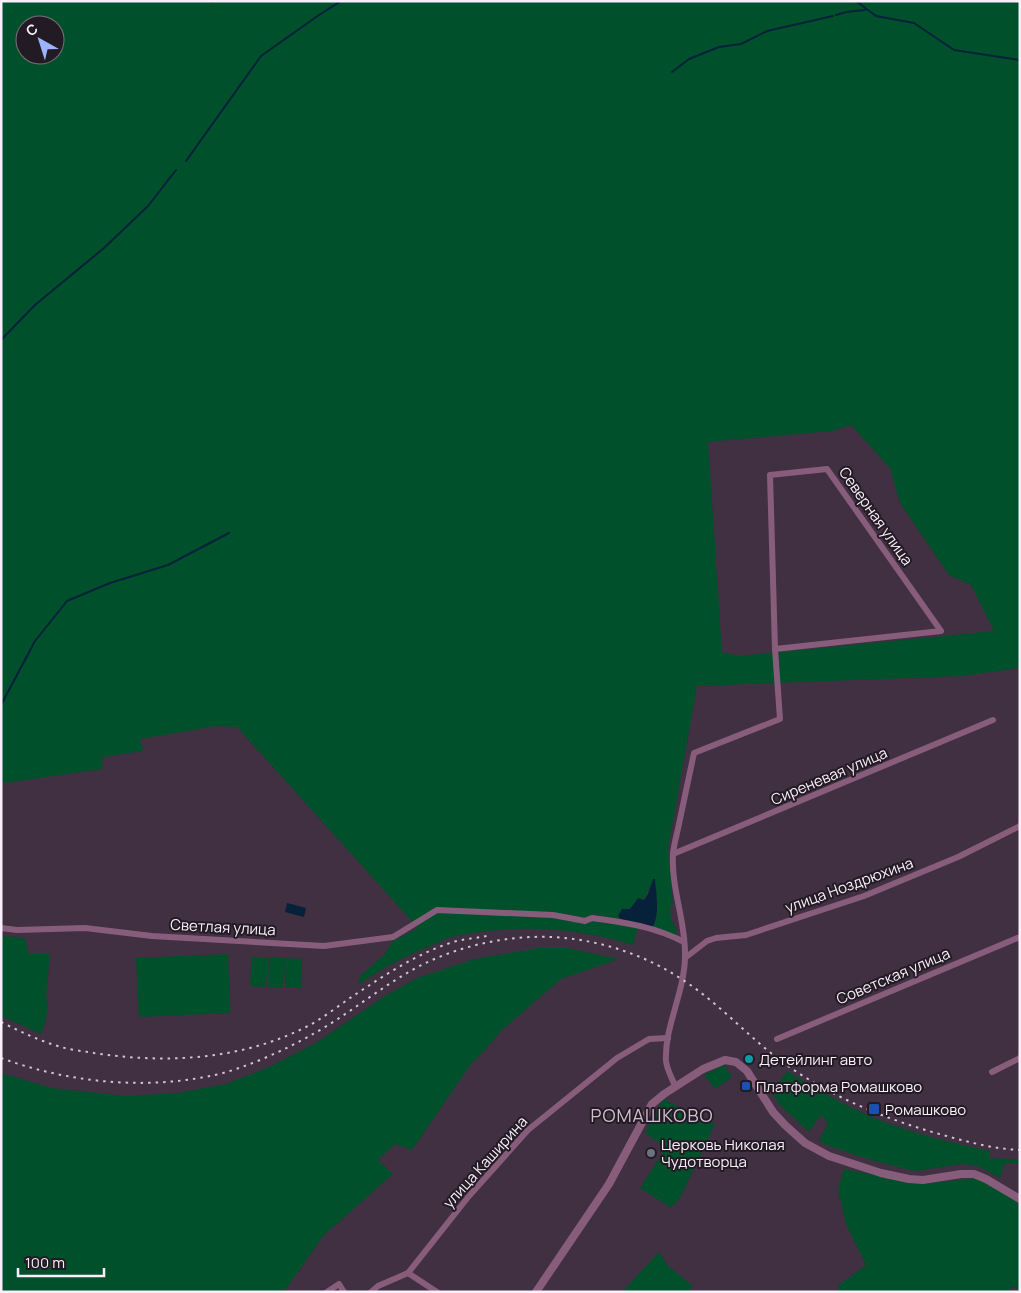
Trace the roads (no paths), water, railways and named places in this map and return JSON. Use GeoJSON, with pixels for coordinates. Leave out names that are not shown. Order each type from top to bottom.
{"type":"FeatureCollection","features":[{"type":"Feature","properties":{"kind":"street","name":"Северная улица"},"geometry":{"type":"LineString","coordinates":[[827,469],[941,631],[775,649],[770,475],[827,469]]}},
{"type":"Feature","properties":{"kind":"street"},"geometry":{"type":"LineString","coordinates":[[675,1086],[666,1061],[668,1038],[683,980],[685,958],[674,880],[673,854],[694,753],[780,719],[775,649]]}},
{"type":"Feature","properties":{"kind":"street","name":"Сиреневая улица"},"geometry":{"type":"LineString","coordinates":[[673,854],[994,720]]}},
{"type":"Feature","properties":{"kind":"street","name":"улица Ноздрюхина"},"geometry":{"type":"LineString","coordinates":[[685,958],[700,944],[707,941],[716,938],[746,935],[864,896],[958,857],[1020,826]]}},
{"type":"Feature","properties":{"kind":"street","name":"Светлая улица"},"geometry":{"type":"LineString","coordinates":[[1,928],[17,930],[85,928],[152,936],[324,946],[393,938],[437,910],[553,914],[585,921],[592,918],[639,926],[670,934],[684,942]]}},
{"type":"Feature","properties":{"kind":"street","name":"Советская улица"},"geometry":{"type":"LineString","coordinates":[[777,1040],[1020,937]]}},
{"type":"Feature","properties":{"kind":"street","name":"улица Каширина"},"geometry":{"type":"LineString","coordinates":[[408,1272],[469,1196],[528,1130],[618,1058],[649,1039],[668,1038]]}},
{"type":"Feature","properties":{"kind":"street"},"geometry":{"type":"LineString","coordinates":[[992,1072],[1020,1058]]}},
{"type":"Feature","properties":{"kind":"street"},"geometry":{"type":"LineString","coordinates":[[536,1292],[609,1184],[652,1104],[675,1086],[715,1063],[725,1060],[732,1060],[747,1071],[773,1112],[785,1125],[805,1143],[829,1156],[881,1173],[910,1179],[923,1180],[961,1174],[974,1174],[1020,1199]]}},
{"type":"Feature","properties":{"kind":"street"},"geometry":{"type":"LineString","coordinates":[[371,1292],[378,1286],[408,1272],[437,1292]]}},
{"type":"Feature","properties":{"kind":"street"},"geometry":{"type":"LineString","coordinates":[[327,1292],[339,1284],[344,1292]]}},
{"type":"Feature","properties":{"kind":"water"},"geometry":{"type":"Polygon","coordinates":[[[653,879],[655,879],[657,903],[653,927],[621,919],[618,916],[622,909],[630,909],[638,898],[644,900],[653,879]]]}},
{"type":"Feature","properties":{"kind":"water"},"geometry":{"type":"Polygon","coordinates":[[[287,903],[306,908],[304,917],[285,912],[287,903]]]}},
{"type":"Feature","properties":{"kind":"waterway"},"geometry":{"type":"LineString","coordinates":[[186,161],[261,56],[341,1]]}},
{"type":"Feature","properties":{"kind":"waterway"},"geometry":{"type":"LineString","coordinates":[[856,1],[876,16],[914,23],[954,50],[1020,60]]}},
{"type":"Feature","properties":{"kind":"waterway"},"geometry":{"type":"LineString","coordinates":[[836,15],[865,10]]}},
{"type":"Feature","properties":{"kind":"waterway"},"geometry":{"type":"LineString","coordinates":[[672,72],[689,59],[719,47],[741,44],[767,31],[833,16]]}},
{"type":"Feature","properties":{"kind":"waterway"},"geometry":{"type":"LineString","coordinates":[[1,340],[35,305],[104,248],[148,206],[176,170]]}},
{"type":"Feature","properties":{"kind":"waterway"},"geometry":{"type":"LineString","coordinates":[[1,705],[35,641],[67,601],[110,583],[168,565],[229,533]]}},
{"type":"Feature","properties":{"kind":"railway"},"geometry":{"type":"LineString","coordinates":[[1,1022],[53,1045],[94,1053],[148,1058],[175,1058],[229,1053],[255,1047],[306,1027],[389,973],[439,947],[466,939],[487,936]]}},
{"type":"Feature","properties":{"kind":"railway"},"geometry":{"type":"LineString","coordinates":[[1,1058],[52,1073],[104,1081],[158,1082],[210,1076],[249,1064],[277,1053],[302,1040],[402,976],[436,958],[455,951],[512,938],[568,938],[603,945],[636,955],[668,971],[708,998],[777,1058],[815,1083],[856,1104],[921,1129],[971,1143],[1020,1150]]}},
{"type":"Feature","properties":{"kind":"place","name":"Детейлинг авто"},"geometry":{"type":"Point","coordinates":[749,1059]}},
{"type":"Feature","properties":{"kind":"place","name":"Платформа Ромашково"},"geometry":{"type":"Point","coordinates":[746,1086]}},
{"type":"Feature","properties":{"kind":"place","name":"Ромашково"},"geometry":{"type":"Point","coordinates":[874,1109]}},
{"type":"Feature","properties":{"kind":"place","name":"Церковь Николая Чудотворца"},"geometry":{"type":"Point","coordinates":[651,1153]}},
{"type":"Feature","properties":{"kind":"district","name":"РОМАШКОВО"},"geometry":{"type":"Point","coordinates":[652,1115]}}]}
